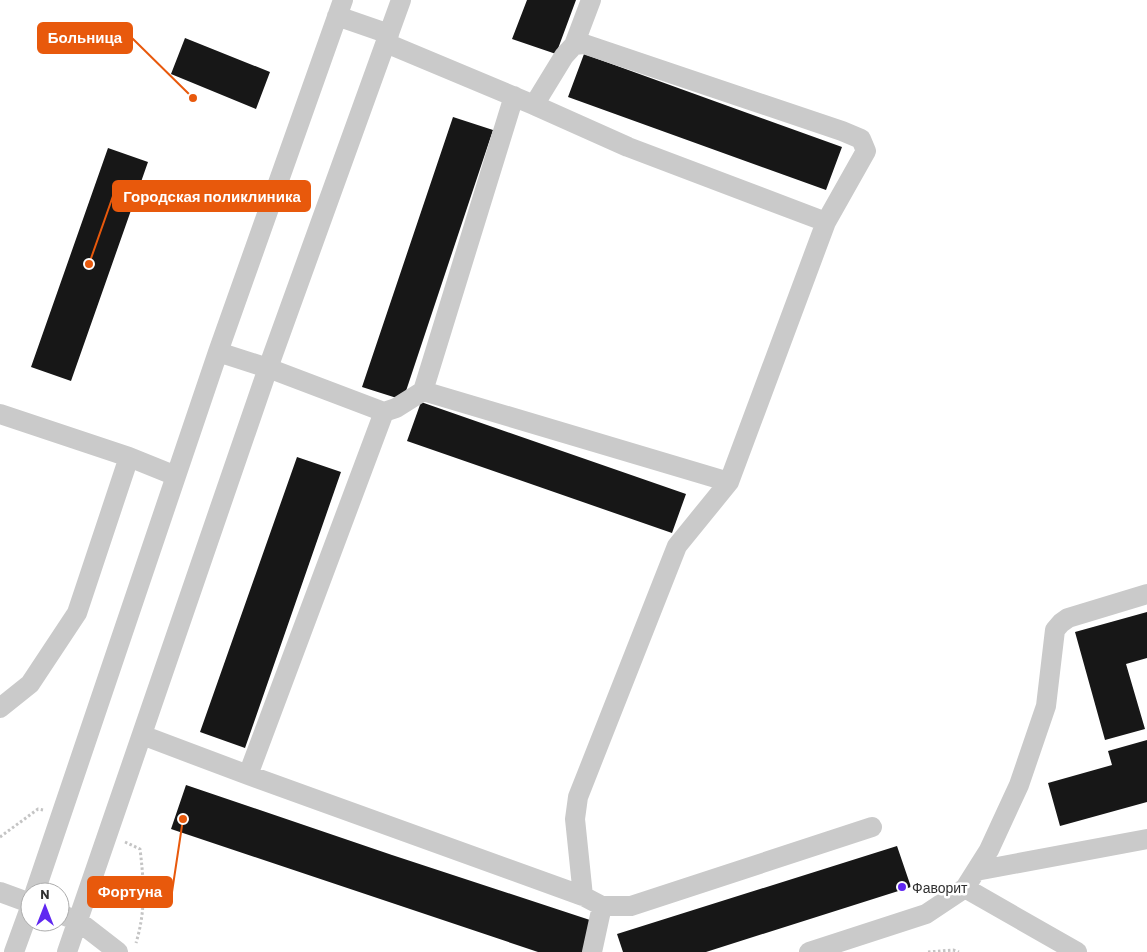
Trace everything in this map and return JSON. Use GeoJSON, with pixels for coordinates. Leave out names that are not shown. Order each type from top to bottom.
{"type":"FeatureCollection","features":[{"type":"Feature","properties":{"kind":"street"},"geometry":{"type":"LineString","coordinates":[[70,914],[142,734],[268,368],[401,0]]}},
{"type":"Feature","properties":{"kind":"street"},"geometry":{"type":"LineString","coordinates":[[534,105],[564,56],[574,45],[591,0]]}},
{"type":"Feature","properties":{"kind":"street"},"geometry":{"type":"LineString","coordinates":[[38,882],[218,352],[340,8],[387,39],[628,147],[826,222]]}},
{"type":"Feature","properties":{"kind":"street"},"geometry":{"type":"LineString","coordinates":[[574,45],[584,44],[842,131],[861,139],[866,151],[826,222],[729,482],[677,546],[578,797],[575,819],[583,896]]}},
{"type":"Feature","properties":{"kind":"street"},"geometry":{"type":"LineString","coordinates":[[218,352],[268,368],[384,412],[396,408],[424,391],[514,96]]}},
{"type":"Feature","properties":{"kind":"street"},"geometry":{"type":"LineString","coordinates":[[424,391],[729,482]]}},
{"type":"Feature","properties":{"kind":"street"},"geometry":{"type":"LineString","coordinates":[[248,775],[384,412]]}},
{"type":"Feature","properties":{"kind":"street"},"geometry":{"type":"LineString","coordinates":[[0,414],[128,457],[176,476]]}},
{"type":"Feature","properties":{"kind":"street"},"geometry":{"type":"LineString","coordinates":[[0,708],[30,684],[77,613],[128,457]]}},
{"type":"Feature","properties":{"kind":"street"},"geometry":{"type":"LineString","coordinates":[[809,952],[926,914],[965,888],[989,850],[1019,785],[1046,706],[1055,630],[1068,618],[1147,594]]}},
{"type":"Feature","properties":{"kind":"street"},"geometry":{"type":"LineString","coordinates":[[142,734],[248,775],[583,896],[602,906],[631,906],[872,827]]}},
{"type":"Feature","properties":{"kind":"street"},"geometry":{"type":"LineString","coordinates":[[976,871],[1147,839]]}},
{"type":"Feature","properties":{"kind":"street"},"geometry":{"type":"LineString","coordinates":[[965,888],[1077,952]]}},
{"type":"Feature","properties":{"kind":"street"},"geometry":{"type":"LineString","coordinates":[[0,892],[20,899]]}},
{"type":"Feature","properties":{"kind":"street"},"geometry":{"type":"LineString","coordinates":[[592,952],[602,906]]}},
{"type":"Feature","properties":{"kind":"street"},"geometry":{"type":"LineString","coordinates":[[70,918],[118,952]]}},
{"type":"Feature","properties":{"kind":"street"},"geometry":{"type":"LineString","coordinates":[[0,947],[14,952],[21,932]]}},
{"type":"Feature","properties":{"kind":"street"},"geometry":{"type":"LineString","coordinates":[[66,952],[68,932]]}},
{"type":"Feature","properties":{"kind":"path"},"geometry":{"type":"LineString","coordinates":[[928,952],[953,950],[959,952]]}},
{"type":"Feature","properties":{"kind":"building"},"geometry":{"type":"Polygon","coordinates":[[[527,0],[576,0],[556,54],[512,39],[527,0]]]}},
{"type":"Feature","properties":{"kind":"building"},"geometry":{"type":"Polygon","coordinates":[[[185,38],[270,72],[256,109],[171,74],[185,38]]]}},
{"type":"Feature","properties":{"kind":"building"},"geometry":{"type":"Polygon","coordinates":[[[584,54],[842,147],[826,190],[568,97],[584,54]]]}},
{"type":"Feature","properties":{"kind":"building"},"geometry":{"type":"Polygon","coordinates":[[[453,117],[493,130],[403,400],[362,387],[453,117]]]}},
{"type":"Feature","properties":{"kind":"building"},"geometry":{"type":"Polygon","coordinates":[[[108,148],[148,162],[71,381],[31,367],[108,148]]]}},
{"type":"Feature","properties":{"kind":"building"},"geometry":{"type":"Polygon","coordinates":[[[421,402],[686,494],[672,533],[407,441],[421,402]]]}},
{"type":"Feature","properties":{"kind":"building"},"geometry":{"type":"Polygon","coordinates":[[[297,457],[341,472],[245,748],[200,732],[297,457]]]}},
{"type":"Feature","properties":{"kind":"building"},"geometry":{"type":"Polygon","coordinates":[[[1147,612],[1147,658],[1126,664],[1145,729],[1105,740],[1075,632],[1147,612]]]}},
{"type":"Feature","properties":{"kind":"building"},"geometry":{"type":"Polygon","coordinates":[[[1147,740],[1147,802],[1060,826],[1048,783],[1112,765],[1108,751],[1147,740]]]}},
{"type":"Feature","properties":{"kind":"building"},"geometry":{"type":"Polygon","coordinates":[[[186,785],[593,921],[583,952],[538,952],[171,829],[186,785]]]}},
{"type":"Feature","properties":{"kind":"building"},"geometry":{"type":"Polygon","coordinates":[[[897,846],[911,887],[706,952],[623,952],[617,934],[897,846]]]}},
{"type":"Feature","properties":{"kind":"place","name":"Больница"},"geometry":{"type":"Point","coordinates":[193,98]}},
{"type":"Feature","properties":{"kind":"place","name":"Городская поликлиника"},"geometry":{"type":"Point","coordinates":[89,264]}},
{"type":"Feature","properties":{"kind":"place","name":"Фортуна"},"geometry":{"type":"Point","coordinates":[183,819]}},
{"type":"Feature","properties":{"kind":"place","name":"Фаворит"},"geometry":{"type":"Point","coordinates":[902,887]}}]}
